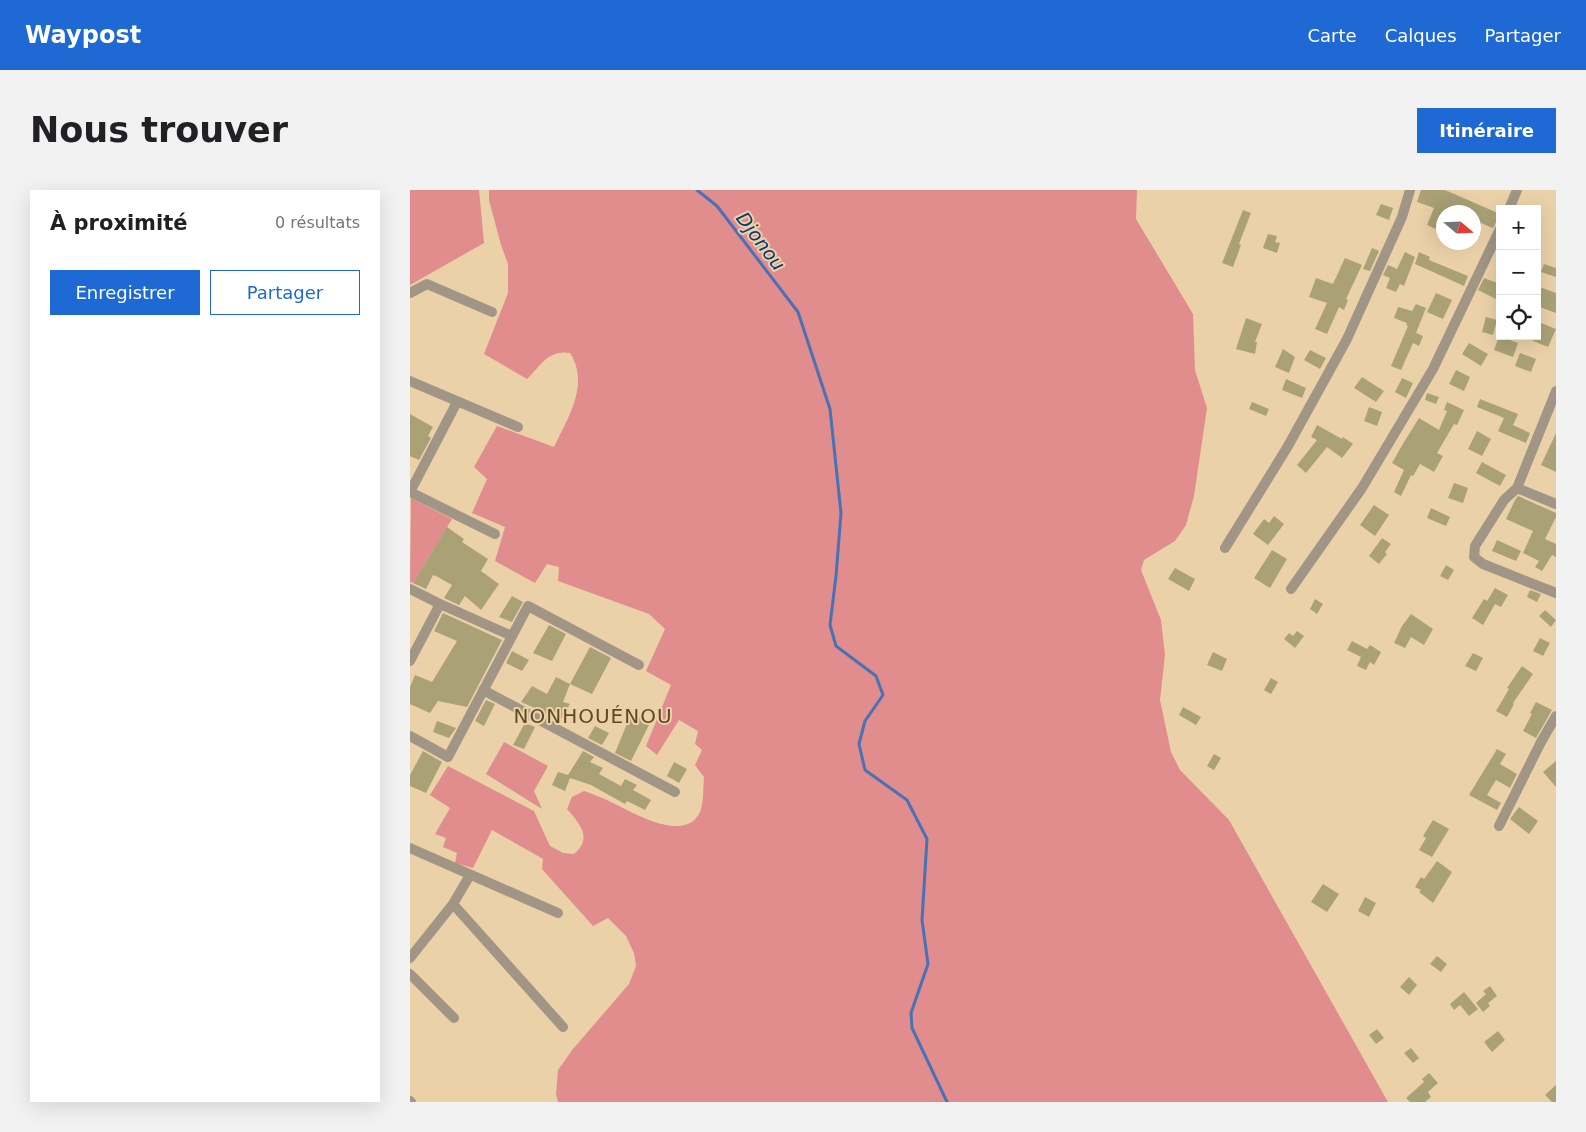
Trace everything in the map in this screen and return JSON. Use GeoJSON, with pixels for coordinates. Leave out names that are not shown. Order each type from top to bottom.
{"type":"FeatureCollection","features":[{"type":"Feature","properties":{"kind":"street"},"geometry":{"type":"LineString","coordinates":[[1225,548],[1288,446],[1347,339],[1402,217],[1410,190]]}},
{"type":"Feature","properties":{"kind":"street"},"geometry":{"type":"LineString","coordinates":[[1511,205],[1517,190]]}},
{"type":"Feature","properties":{"kind":"street"},"geometry":{"type":"LineString","coordinates":[[1291,589],[1362,488],[1433,369],[1496,237]]}},
{"type":"Feature","properties":{"kind":"street"},"geometry":{"type":"LineString","coordinates":[[410,293],[427,284],[492,312]]}},
{"type":"Feature","properties":{"kind":"street"},"geometry":{"type":"LineString","coordinates":[[410,381],[518,427]]}},
{"type":"Feature","properties":{"kind":"street"},"geometry":{"type":"LineString","coordinates":[[1556,391],[1518,488],[1504,500],[1479,538],[1475,546],[1474,557],[1483,564],[1556,593]]}},
{"type":"Feature","properties":{"kind":"street"},"geometry":{"type":"LineString","coordinates":[[457,402],[410,492],[494,534]]}},
{"type":"Feature","properties":{"kind":"street"},"geometry":{"type":"LineString","coordinates":[[1518,488],[1556,504]]}},
{"type":"Feature","properties":{"kind":"street"},"geometry":{"type":"LineString","coordinates":[[410,589],[512,636]]}},
{"type":"Feature","properties":{"kind":"street"},"geometry":{"type":"LineString","coordinates":[[410,661],[440,604]]}},
{"type":"Feature","properties":{"kind":"street"},"geometry":{"type":"LineString","coordinates":[[410,736],[448,757],[528,606],[639,665]]}},
{"type":"Feature","properties":{"kind":"street"},"geometry":{"type":"LineString","coordinates":[[483,690],[675,792]]}},
{"type":"Feature","properties":{"kind":"street"},"geometry":{"type":"LineString","coordinates":[[1499,826],[1556,716]]}},
{"type":"Feature","properties":{"kind":"street"},"geometry":{"type":"LineString","coordinates":[[410,848],[558,913]]}},
{"type":"Feature","properties":{"kind":"street"},"geometry":{"type":"LineString","coordinates":[[410,958],[453,904],[470,875]]}},
{"type":"Feature","properties":{"kind":"street"},"geometry":{"type":"LineString","coordinates":[[453,904],[563,1027]]}},
{"type":"Feature","properties":{"kind":"street"},"geometry":{"type":"LineString","coordinates":[[410,974],[454,1018]]}},
{"type":"Feature","properties":{"kind":"shaded area"},"geometry":{"type":"Polygon","coordinates":[[[410,190],[479,190],[484,243],[410,285],[410,190]]]}},
{"type":"Feature","properties":{"kind":"shaded area"},"geometry":{"type":"Polygon","coordinates":[[[489,190],[1137,190],[1136,219],[1193,314],[1195,370],[1207,408],[1194,496],[1186,525],[1175,541],[1144,560],[1141,570],[1161,620],[1165,655],[1160,700],[1171,752],[1180,770],[1229,820],[1388,1102],[558,1102],[556,1094],[558,1070],[573,1049],[629,984],[636,966],[634,953],[626,936],[608,918],[593,926],[542,869],[543,859],[492,830],[473,868],[455,863],[457,853],[443,847],[446,838],[435,834],[450,808],[430,795],[448,766],[534,811],[550,846],[563,853],[574,854],[580,848],[584,837],[580,826],[567,809],[572,797],[584,791],[657,823],[682,826],[693,821],[700,812],[702,804],[704,777],[695,765],[702,750],[695,744],[698,731],[679,720],[657,755],[646,746],[671,685],[646,671],[665,629],[649,614],[558,581],[559,567],[547,564],[535,583],[495,561],[505,527],[472,513],[487,479],[474,467],[497,426],[554,447],[575,401],[578,377],[576,365],[570,353],[556,353],[546,359],[527,379],[484,354],[508,293],[508,264],[489,200],[489,190]]]}},
{"type":"Feature","properties":{"kind":"shaded area"},"geometry":{"type":"Polygon","coordinates":[[[411,498],[452,519],[413,583],[410,582],[411,498]]]}},
{"type":"Feature","properties":{"kind":"shaded area"},"geometry":{"type":"Polygon","coordinates":[[[504,742],[548,766],[534,791],[542,809],[486,774],[504,742]]]}},
{"type":"Feature","properties":{"kind":"building"},"geometry":{"type":"Polygon","coordinates":[[[1421,190],[1445,190],[1479,205],[1436,205],[1436,229],[1427,225],[1434,208],[1417,202],[1421,190]]]}},
{"type":"Feature","properties":{"kind":"building"},"geometry":{"type":"Polygon","coordinates":[[[1381,204],[1393,208],[1389,220],[1376,215],[1381,204]]]}},
{"type":"Feature","properties":{"kind":"building"},"geometry":{"type":"Polygon","coordinates":[[[1481,206],[1496,212],[1496,222],[1493,228],[1481,223],[1481,206]]]}},
{"type":"Feature","properties":{"kind":"building"},"geometry":{"type":"Polygon","coordinates":[[[1243,210],[1251,213],[1239,244],[1241,245],[1233,267],[1222,263],[1243,210]]]}},
{"type":"Feature","properties":{"kind":"building"},"geometry":{"type":"Polygon","coordinates":[[[1268,234],[1277,236],[1275,242],[1280,243],[1277,253],[1263,248],[1268,234]]]}},
{"type":"Feature","properties":{"kind":"building"},"geometry":{"type":"Polygon","coordinates":[[[1372,248],[1379,251],[1370,271],[1363,269],[1372,248]]]}},
{"type":"Feature","properties":{"kind":"building"},"geometry":{"type":"Polygon","coordinates":[[[1405,252],[1415,257],[1404,286],[1400,284],[1396,292],[1386,288],[1390,278],[1383,275],[1388,265],[1397,269],[1405,252]]]}},
{"type":"Feature","properties":{"kind":"building"},"geometry":{"type":"Polygon","coordinates":[[[1419,252],[1430,257],[1429,260],[1468,276],[1464,286],[1415,264],[1419,252]]]}},
{"type":"Feature","properties":{"kind":"building"},"geometry":{"type":"Polygon","coordinates":[[[1345,258],[1362,265],[1346,299],[1348,300],[1344,310],[1339,307],[1327,334],[1315,329],[1327,303],[1309,297],[1316,278],[1333,284],[1345,258]]]}},
{"type":"Feature","properties":{"kind":"building"},"geometry":{"type":"Polygon","coordinates":[[[1544,264],[1556,268],[1556,277],[1541,272],[1544,264]]]}},
{"type":"Feature","properties":{"kind":"building"},"geometry":{"type":"Polygon","coordinates":[[[1484,278],[1496,282],[1496,299],[1478,290],[1484,278]]]}},
{"type":"Feature","properties":{"kind":"building"},"geometry":{"type":"Polygon","coordinates":[[[1541,287],[1556,293],[1556,313],[1541,307],[1541,287]]]}},
{"type":"Feature","properties":{"kind":"building"},"geometry":{"type":"Polygon","coordinates":[[[1436,293],[1452,300],[1443,319],[1427,312],[1436,293]]]}},
{"type":"Feature","properties":{"kind":"building"},"geometry":{"type":"Polygon","coordinates":[[[1416,304],[1426,308],[1416,333],[1423,336],[1419,346],[1413,343],[1401,370],[1391,366],[1408,326],[1406,325],[1407,323],[1394,318],[1398,307],[1412,311],[1416,304]]]}},
{"type":"Feature","properties":{"kind":"building"},"geometry":{"type":"Polygon","coordinates":[[[1486,317],[1496,320],[1493,335],[1482,332],[1486,317]]]}},
{"type":"Feature","properties":{"kind":"building"},"geometry":{"type":"Polygon","coordinates":[[[1246,318],[1262,324],[1255,342],[1257,342],[1255,354],[1236,349],[1246,318]]]}},
{"type":"Feature","properties":{"kind":"building"},"geometry":{"type":"Polygon","coordinates":[[[1541,323],[1556,329],[1548,347],[1533,341],[1541,340],[1541,323]]]}},
{"type":"Feature","properties":{"kind":"building"},"geometry":{"type":"Polygon","coordinates":[[[1498,340],[1510,340],[1518,343],[1513,357],[1494,350],[1498,340]]]}},
{"type":"Feature","properties":{"kind":"building"},"geometry":{"type":"Polygon","coordinates":[[[1469,343],[1488,354],[1481,366],[1462,354],[1469,343]]]}},
{"type":"Feature","properties":{"kind":"building"},"geometry":{"type":"Polygon","coordinates":[[[1283,349],[1295,357],[1289,373],[1275,367],[1283,349]]]}},
{"type":"Feature","properties":{"kind":"building"},"geometry":{"type":"Polygon","coordinates":[[[1310,350],[1326,358],[1320,369],[1304,360],[1310,350]]]}},
{"type":"Feature","properties":{"kind":"building"},"geometry":{"type":"Polygon","coordinates":[[[1520,353],[1536,359],[1531,372],[1515,366],[1520,353]]]}},
{"type":"Feature","properties":{"kind":"building"},"geometry":{"type":"Polygon","coordinates":[[[1456,370],[1470,377],[1464,391],[1449,384],[1456,370]]]}},
{"type":"Feature","properties":{"kind":"building"},"geometry":{"type":"Polygon","coordinates":[[[1362,377],[1384,391],[1376,402],[1354,388],[1362,377]]]}},
{"type":"Feature","properties":{"kind":"building"},"geometry":{"type":"Polygon","coordinates":[[[1402,378],[1413,383],[1406,398],[1395,392],[1402,378]]]}},
{"type":"Feature","properties":{"kind":"building"},"geometry":{"type":"Polygon","coordinates":[[[1286,379],[1306,388],[1302,398],[1282,390],[1286,379]]]}},
{"type":"Feature","properties":{"kind":"building"},"geometry":{"type":"Polygon","coordinates":[[[1427,393],[1439,397],[1436,404],[1425,400],[1427,393]]]}},
{"type":"Feature","properties":{"kind":"building"},"geometry":{"type":"Polygon","coordinates":[[[1480,399],[1518,414],[1513,425],[1530,433],[1526,443],[1498,431],[1504,418],[1477,407],[1480,399]]]}},
{"type":"Feature","properties":{"kind":"building"},"geometry":{"type":"Polygon","coordinates":[[[1252,402],[1269,409],[1266,416],[1249,409],[1252,402]]]}},
{"type":"Feature","properties":{"kind":"building"},"geometry":{"type":"Polygon","coordinates":[[[1447,402],[1464,410],[1457,425],[1454,424],[1437,453],[1443,456],[1434,472],[1420,464],[1413,476],[1411,475],[1401,496],[1394,492],[1404,470],[1392,463],[1419,418],[1439,430],[1447,411],[1444,410],[1447,402]]]}},
{"type":"Feature","properties":{"kind":"building"},"geometry":{"type":"Polygon","coordinates":[[[1369,407],[1382,412],[1377,426],[1364,421],[1369,407]]]}},
{"type":"Feature","properties":{"kind":"building"},"geometry":{"type":"Polygon","coordinates":[[[410,414],[433,427],[428,436],[431,438],[419,460],[410,456],[410,414]]]}},
{"type":"Feature","properties":{"kind":"building"},"geometry":{"type":"Polygon","coordinates":[[[1317,425],[1342,439],[1343,437],[1353,444],[1342,458],[1327,447],[1306,473],[1297,465],[1317,440],[1311,437],[1317,425]]]}},
{"type":"Feature","properties":{"kind":"building"},"geometry":{"type":"Polygon","coordinates":[[[1477,431],[1491,439],[1482,456],[1468,449],[1477,431]]]}},
{"type":"Feature","properties":{"kind":"building"},"geometry":{"type":"Polygon","coordinates":[[[1556,433],[1556,472],[1541,465],[1556,433]]]}},
{"type":"Feature","properties":{"kind":"building"},"geometry":{"type":"Polygon","coordinates":[[[1482,462],[1506,475],[1500,486],[1476,473],[1482,462]]]}},
{"type":"Feature","properties":{"kind":"building"},"geometry":{"type":"Polygon","coordinates":[[[1454,483],[1468,488],[1463,503],[1448,498],[1454,483]]]}},
{"type":"Feature","properties":{"kind":"building"},"geometry":{"type":"Polygon","coordinates":[[[1518,496],[1556,513],[1556,517],[1545,539],[1556,544],[1556,557],[1552,555],[1542,571],[1535,567],[1539,561],[1523,553],[1533,531],[1506,519],[1518,496]]]}},
{"type":"Feature","properties":{"kind":"building"},"geometry":{"type":"Polygon","coordinates":[[[1374,505],[1389,515],[1375,536],[1360,525],[1374,505]]]}},
{"type":"Feature","properties":{"kind":"building"},"geometry":{"type":"Polygon","coordinates":[[[1431,508],[1450,517],[1446,526],[1427,518],[1431,508]]]}},
{"type":"Feature","properties":{"kind":"building"},"geometry":{"type":"Polygon","coordinates":[[[1274,516],[1284,524],[1268,545],[1253,534],[1264,519],[1269,523],[1274,516]]]}},
{"type":"Feature","properties":{"kind":"building"},"geometry":{"type":"Polygon","coordinates":[[[447,527],[464,539],[462,542],[488,559],[481,571],[499,584],[481,610],[465,596],[459,605],[444,598],[452,585],[433,575],[426,589],[413,583],[447,527]]]}},
{"type":"Feature","properties":{"kind":"building"},"geometry":{"type":"Polygon","coordinates":[[[1382,538],[1391,544],[1385,552],[1387,554],[1379,564],[1369,556],[1382,538]]]}},
{"type":"Feature","properties":{"kind":"building"},"geometry":{"type":"Polygon","coordinates":[[[1497,540],[1521,551],[1516,561],[1492,551],[1497,540]]]}},
{"type":"Feature","properties":{"kind":"building"},"geometry":{"type":"Polygon","coordinates":[[[1272,550],[1287,559],[1270,588],[1254,578],[1272,550]]]}},
{"type":"Feature","properties":{"kind":"building"},"geometry":{"type":"Polygon","coordinates":[[[1446,565],[1454,570],[1448,580],[1440,576],[1446,565]]]}},
{"type":"Feature","properties":{"kind":"building"},"geometry":{"type":"Polygon","coordinates":[[[1175,568],[1195,579],[1189,591],[1168,579],[1175,568]]]}},
{"type":"Feature","properties":{"kind":"building"},"geometry":{"type":"Polygon","coordinates":[[[1495,588],[1508,595],[1501,607],[1495,604],[1483,625],[1472,618],[1484,599],[1487,601],[1495,588]]]}},
{"type":"Feature","properties":{"kind":"building"},"geometry":{"type":"Polygon","coordinates":[[[1530,590],[1541,594],[1537,602],[1527,597],[1530,590]]]}},
{"type":"Feature","properties":{"kind":"building"},"geometry":{"type":"Polygon","coordinates":[[[512,596],[523,602],[512,622],[499,617],[512,596]]]}},
{"type":"Feature","properties":{"kind":"building"},"geometry":{"type":"Polygon","coordinates":[[[1315,599],[1323,604],[1317,614],[1310,609],[1315,599]]]}},
{"type":"Feature","properties":{"kind":"building"},"geometry":{"type":"Polygon","coordinates":[[[1545,610],[1556,620],[1551,627],[1539,616],[1545,610]]]}},
{"type":"Feature","properties":{"kind":"building"},"geometry":{"type":"Polygon","coordinates":[[[443,613],[502,640],[467,707],[438,701],[430,713],[410,704],[410,687],[415,675],[432,682],[457,641],[434,631],[443,613]]]}},
{"type":"Feature","properties":{"kind":"building"},"geometry":{"type":"Polygon","coordinates":[[[1411,614],[1433,629],[1424,645],[1411,637],[1405,648],[1394,643],[1402,626],[1411,614]]]}},
{"type":"Feature","properties":{"kind":"building"},"geometry":{"type":"Polygon","coordinates":[[[549,625],[566,634],[552,661],[533,653],[549,625]]]}},
{"type":"Feature","properties":{"kind":"building"},"geometry":{"type":"Polygon","coordinates":[[[1297,631],[1304,636],[1295,648],[1284,639],[1289,633],[1293,636],[1297,631]]]}},
{"type":"Feature","properties":{"kind":"building"},"geometry":{"type":"Polygon","coordinates":[[[1540,638],[1550,643],[1543,656],[1533,651],[1540,638]]]}},
{"type":"Feature","properties":{"kind":"building"},"geometry":{"type":"Polygon","coordinates":[[[1352,641],[1367,649],[1370,645],[1381,652],[1374,665],[1370,662],[1366,670],[1357,666],[1361,657],[1347,650],[1352,641]]]}},
{"type":"Feature","properties":{"kind":"building"},"geometry":{"type":"Polygon","coordinates":[[[590,647],[611,658],[592,694],[570,684],[590,647]]]}},
{"type":"Feature","properties":{"kind":"building"},"geometry":{"type":"Polygon","coordinates":[[[512,651],[529,660],[522,671],[506,663],[512,651]]]}},
{"type":"Feature","properties":{"kind":"building"},"geometry":{"type":"Polygon","coordinates":[[[1213,652],[1227,659],[1222,671],[1207,665],[1213,652]]]}},
{"type":"Feature","properties":{"kind":"building"},"geometry":{"type":"Polygon","coordinates":[[[1473,653],[1483,658],[1476,671],[1465,666],[1473,653]]]}},
{"type":"Feature","properties":{"kind":"building"},"geometry":{"type":"Polygon","coordinates":[[[1522,666],[1533,674],[1513,703],[1507,717],[1496,711],[1509,689],[1507,688],[1522,666]]]}},
{"type":"Feature","properties":{"kind":"building"},"geometry":{"type":"Polygon","coordinates":[[[556,677],[570,684],[563,702],[570,704],[561,719],[554,714],[552,719],[539,710],[521,702],[532,686],[547,694],[556,677]]]}},
{"type":"Feature","properties":{"kind":"building"},"geometry":{"type":"Polygon","coordinates":[[[1271,678],[1278,682],[1271,694],[1264,690],[1271,678]]]}},
{"type":"Feature","properties":{"kind":"building"},"geometry":{"type":"Polygon","coordinates":[[[486,700],[495,704],[484,726],[475,721],[486,700]]]}},
{"type":"Feature","properties":{"kind":"building"},"geometry":{"type":"Polygon","coordinates":[[[1536,702],[1552,710],[1536,738],[1523,731],[1536,702]]]}},
{"type":"Feature","properties":{"kind":"building"},"geometry":{"type":"Polygon","coordinates":[[[1183,707],[1201,717],[1196,725],[1179,715],[1183,707]]]}},
{"type":"Feature","properties":{"kind":"building"},"geometry":{"type":"Polygon","coordinates":[[[631,714],[650,723],[631,761],[615,753],[631,714]]]}},
{"type":"Feature","properties":{"kind":"building"},"geometry":{"type":"Polygon","coordinates":[[[437,721],[456,728],[449,738],[433,732],[437,721]]]}},
{"type":"Feature","properties":{"kind":"building"},"geometry":{"type":"Polygon","coordinates":[[[525,723],[535,727],[524,749],[513,745],[525,723]]]}},
{"type":"Feature","properties":{"kind":"building"},"geometry":{"type":"Polygon","coordinates":[[[595,726],[609,733],[602,745],[588,738],[595,726]]]}},
{"type":"Feature","properties":{"kind":"building"},"geometry":{"type":"Polygon","coordinates":[[[1497,749],[1506,754],[1500,764],[1517,774],[1510,788],[1496,780],[1487,795],[1501,803],[1497,810],[1469,795],[1497,749]]]}},
{"type":"Feature","properties":{"kind":"building"},"geometry":{"type":"Polygon","coordinates":[[[423,751],[442,762],[426,793],[410,786],[410,775],[423,751]]]}},
{"type":"Feature","properties":{"kind":"building"},"geometry":{"type":"Polygon","coordinates":[[[583,751],[594,757],[590,762],[603,768],[599,774],[621,786],[625,779],[637,785],[633,790],[651,800],[645,810],[627,801],[625,804],[591,785],[570,778],[565,791],[552,785],[558,772],[568,775],[583,751]]]}},
{"type":"Feature","properties":{"kind":"building"},"geometry":{"type":"Polygon","coordinates":[[[1214,754],[1221,758],[1214,770],[1207,766],[1214,754]]]}},
{"type":"Feature","properties":{"kind":"building"},"geometry":{"type":"Polygon","coordinates":[[[1556,761],[1556,787],[1543,772],[1556,761]]]}},
{"type":"Feature","properties":{"kind":"building"},"geometry":{"type":"Polygon","coordinates":[[[674,762],[687,769],[679,783],[667,776],[674,762]]]}},
{"type":"Feature","properties":{"kind":"building"},"geometry":{"type":"Polygon","coordinates":[[[1519,807],[1538,821],[1529,834],[1510,819],[1519,807]]]}},
{"type":"Feature","properties":{"kind":"building"},"geometry":{"type":"Polygon","coordinates":[[[1433,820],[1449,829],[1432,857],[1419,850],[1426,838],[1423,836],[1433,820]]]}},
{"type":"Feature","properties":{"kind":"building"},"geometry":{"type":"Polygon","coordinates":[[[1437,861],[1452,872],[1433,903],[1419,892],[1421,890],[1415,887],[1421,877],[1424,879],[1437,861]]]}},
{"type":"Feature","properties":{"kind":"building"},"geometry":{"type":"Polygon","coordinates":[[[1323,884],[1339,894],[1327,912],[1311,902],[1323,884]]]}},
{"type":"Feature","properties":{"kind":"building"},"geometry":{"type":"Polygon","coordinates":[[[1365,897],[1376,903],[1369,917],[1358,911],[1365,897]]]}},
{"type":"Feature","properties":{"kind":"building"},"geometry":{"type":"Polygon","coordinates":[[[1437,956],[1447,964],[1441,972],[1430,964],[1437,956]]]}},
{"type":"Feature","properties":{"kind":"building"},"geometry":{"type":"Polygon","coordinates":[[[1409,977],[1417,985],[1409,995],[1400,987],[1409,977]]]}},
{"type":"Feature","properties":{"kind":"building"},"geometry":{"type":"Polygon","coordinates":[[[1490,986],[1497,996],[1488,1003],[1490,1006],[1483,1012],[1476,1003],[1486,994],[1483,991],[1490,986]]]}},
{"type":"Feature","properties":{"kind":"building"},"geometry":{"type":"Polygon","coordinates":[[[1464,992],[1478,1009],[1469,1016],[1460,1005],[1454,1010],[1450,1004],[1464,992]]]}},
{"type":"Feature","properties":{"kind":"building"},"geometry":{"type":"Polygon","coordinates":[[[1377,1029],[1384,1038],[1376,1044],[1369,1035],[1377,1029]]]}},
{"type":"Feature","properties":{"kind":"building"},"geometry":{"type":"Polygon","coordinates":[[[1498,1031],[1505,1040],[1492,1052],[1484,1042],[1498,1031]]]}},
{"type":"Feature","properties":{"kind":"building"},"geometry":{"type":"Polygon","coordinates":[[[1411,1048],[1419,1058],[1413,1063],[1404,1053],[1411,1048]]]}},
{"type":"Feature","properties":{"kind":"building"},"geometry":{"type":"Polygon","coordinates":[[[1429,1073],[1438,1083],[1428,1092],[1431,1097],[1425,1102],[1410,1102],[1406,1098],[1424,1082],[1422,1079],[1429,1073]]]}},
{"type":"Feature","properties":{"kind":"building"},"geometry":{"type":"Polygon","coordinates":[[[1556,1085],[1556,1102],[1552,1102],[1545,1095],[1556,1085]]]}},
{"type":"Feature","properties":{"kind":"waterway","name":"Djonou"},"geometry":{"type":"LineString","coordinates":[[697,190],[717,206],[798,312],[830,409],[841,513],[830,625],[836,646],[876,676],[883,695],[865,721],[859,744],[865,770],[907,800],[927,839],[922,920],[928,964],[911,1013],[912,1028],[947,1102]]}},
{"type":"Feature","properties":{"kind":"district","name":"NONHOUÉNOU"},"geometry":{"type":"Point","coordinates":[593,716]}}]}
